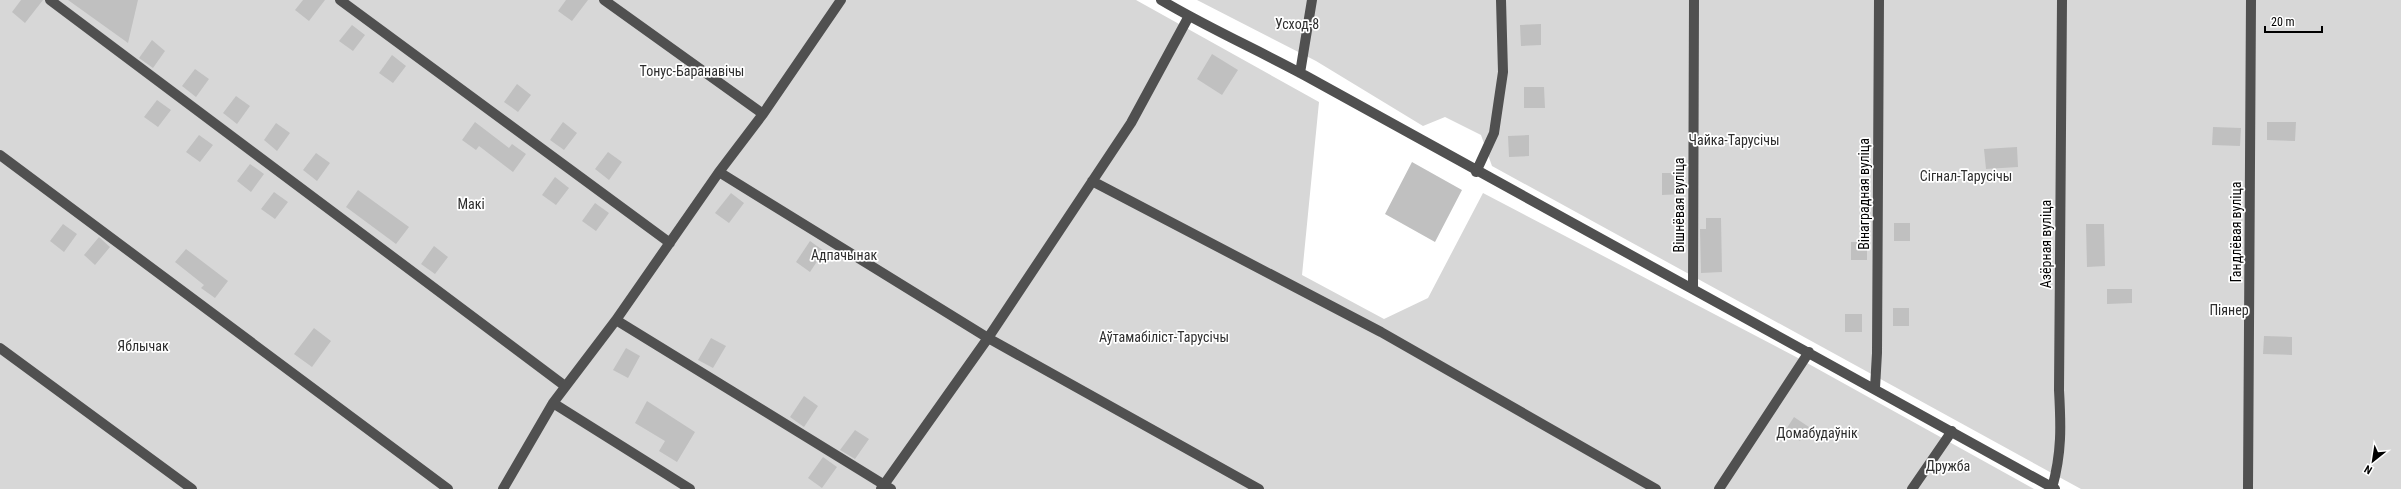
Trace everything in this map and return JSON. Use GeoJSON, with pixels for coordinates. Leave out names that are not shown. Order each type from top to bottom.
{"type":"FeatureCollection","features":[{"type":"Feature","properties":{"kind":"street"},"geometry":{"type":"LineString","coordinates":[[50,0],[565,386]]}},
{"type":"Feature","properties":{"kind":"street"},"geometry":{"type":"LineString","coordinates":[[340,0],[670,243]]}},
{"type":"Feature","properties":{"kind":"street"},"geometry":{"type":"LineString","coordinates":[[604,0],[763,114]]}},
{"type":"Feature","properties":{"kind":"street"},"geometry":{"type":"LineString","coordinates":[[503,489],[553,403],[616,320],[719,172],[763,114],[840,0]]}},
{"type":"Feature","properties":{"kind":"street"},"geometry":{"type":"LineString","coordinates":[[1161,0],[1300,73],[1476,172],[1875,388],[2054,488]]}},
{"type":"Feature","properties":{"kind":"street"},"geometry":{"type":"LineString","coordinates":[[1300,73],[1312,0]]}},
{"type":"Feature","properties":{"kind":"street"},"geometry":{"type":"LineString","coordinates":[[1476,172],[1494,133],[1503,72],[1501,0]]}},
{"type":"Feature","properties":{"kind":"street","name":"Вішнёвая вуліца"},"geometry":{"type":"LineString","coordinates":[[1693,290],[1694,0]]}},
{"type":"Feature","properties":{"kind":"street","name":"Вінаградная вуліца"},"geometry":{"type":"LineString","coordinates":[[1875,388],[1877,353],[1879,0]]}},
{"type":"Feature","properties":{"kind":"street","name":"Азёрная вуліца"},"geometry":{"type":"LineString","coordinates":[[2054,488],[2062,438],[2059,390],[2062,0]]}},
{"type":"Feature","properties":{"kind":"street","name":"Гандлёвая вуліца"},"geometry":{"type":"LineString","coordinates":[[2248,489],[2251,0]]}},
{"type":"Feature","properties":{"kind":"street"},"geometry":{"type":"LineString","coordinates":[[616,320],[885,488],[988,338],[1131,123],[1189,16]]}},
{"type":"Feature","properties":{"kind":"street"},"geometry":{"type":"LineString","coordinates":[[0,155],[448,489]]}},
{"type":"Feature","properties":{"kind":"street"},"geometry":{"type":"LineString","coordinates":[[719,172],[988,338],[1259,489]]}},
{"type":"Feature","properties":{"kind":"street"},"geometry":{"type":"LineString","coordinates":[[1092,181],[1381,332],[1656,489]]}},
{"type":"Feature","properties":{"kind":"street"},"geometry":{"type":"LineString","coordinates":[[0,348],[192,489]]}},
{"type":"Feature","properties":{"kind":"street"},"geometry":{"type":"LineString","coordinates":[[1719,489],[1809,352]]}},
{"type":"Feature","properties":{"kind":"street"},"geometry":{"type":"LineString","coordinates":[[553,403],[690,489]]}},
{"type":"Feature","properties":{"kind":"street"},"geometry":{"type":"LineString","coordinates":[[1912,489],[1952,431]]}},
{"type":"Feature","properties":{"kind":"green space"},"geometry":{"type":"Polygon","coordinates":[[[0,0],[1136,0],[1319,102],[1302,275],[1384,319],[1428,298],[1483,193],[1798,358],[2034,489],[0,489],[0,0]]]}},
{"type":"Feature","properties":{"kind":"green space"},"geometry":{"type":"Polygon","coordinates":[[[1197,0],[2401,0],[2401,489],[2081,489],[1492,166],[1481,135],[1445,117],[1423,126],[1316,61],[1197,0]]]}},
{"type":"Feature","properties":{"kind":"building"},"geometry":{"type":"Polygon","coordinates":[[[21,0],[43,0],[25,23],[12,12],[21,0]]]}},
{"type":"Feature","properties":{"kind":"building"},"geometry":{"type":"Polygon","coordinates":[[[68,0],[138,0],[128,43],[68,0]]]}},
{"type":"Feature","properties":{"kind":"building"},"geometry":{"type":"Polygon","coordinates":[[[303,0],[325,0],[309,21],[295,10],[303,0]]]}},
{"type":"Feature","properties":{"kind":"building"},"geometry":{"type":"Polygon","coordinates":[[[566,0],[588,0],[572,21],[558,11],[566,0]]]}},
{"type":"Feature","properties":{"kind":"building"},"geometry":{"type":"Polygon","coordinates":[[[1541,24],[1541,45],[1521,46],[1520,25],[1541,24]]]}},
{"type":"Feature","properties":{"kind":"building"},"geometry":{"type":"Polygon","coordinates":[[[352,25],[365,35],[353,51],[339,41],[352,25]]]}},
{"type":"Feature","properties":{"kind":"building"},"geometry":{"type":"Polygon","coordinates":[[[152,40],[165,51],[153,68],[139,58],[152,40]]]}},
{"type":"Feature","properties":{"kind":"building"},"geometry":{"type":"Polygon","coordinates":[[[1212,54],[1238,70],[1222,95],[1197,79],[1212,54]]]}},
{"type":"Feature","properties":{"kind":"building"},"geometry":{"type":"Polygon","coordinates":[[[392,55],[406,66],[393,83],[379,73],[392,55]]]}},
{"type":"Feature","properties":{"kind":"building"},"geometry":{"type":"Polygon","coordinates":[[[195,69],[209,79],[196,97],[182,86],[195,69]]]}},
{"type":"Feature","properties":{"kind":"building"},"geometry":{"type":"Polygon","coordinates":[[[517,84],[531,95],[518,112],[504,102],[517,84]]]}},
{"type":"Feature","properties":{"kind":"building"},"geometry":{"type":"Polygon","coordinates":[[[1524,87],[1544,87],[1545,108],[1524,108],[1524,87]]]}},
{"type":"Feature","properties":{"kind":"building"},"geometry":{"type":"Polygon","coordinates":[[[236,96],[250,106],[237,124],[223,113],[236,96]]]}},
{"type":"Feature","properties":{"kind":"building"},"geometry":{"type":"Polygon","coordinates":[[[157,100],[171,110],[158,127],[144,117],[157,100]]]}},
{"type":"Feature","properties":{"kind":"building"},"geometry":{"type":"Polygon","coordinates":[[[475,122],[509,148],[512,144],[526,154],[513,172],[479,146],[476,150],[462,140],[475,122]]]}},
{"type":"Feature","properties":{"kind":"building"},"geometry":{"type":"Polygon","coordinates":[[[563,122],[577,133],[564,150],[550,140],[563,122]]]}},
{"type":"Feature","properties":{"kind":"building"},"geometry":{"type":"Polygon","coordinates":[[[2267,122],[2296,122],[2295,141],[2267,140],[2267,122]]]}},
{"type":"Feature","properties":{"kind":"building"},"geometry":{"type":"Polygon","coordinates":[[[276,123],[290,133],[277,151],[264,140],[276,123]]]}},
{"type":"Feature","properties":{"kind":"building"},"geometry":{"type":"Polygon","coordinates":[[[2213,127],[2241,128],[2240,146],[2212,145],[2213,127]]]}},
{"type":"Feature","properties":{"kind":"building"},"geometry":{"type":"Polygon","coordinates":[[[199,135],[213,145],[200,162],[186,152],[199,135]]]}},
{"type":"Feature","properties":{"kind":"building"},"geometry":{"type":"Polygon","coordinates":[[[1529,135],[1529,156],[1509,157],[1508,136],[1529,135]]]}},
{"type":"Feature","properties":{"kind":"building"},"geometry":{"type":"Polygon","coordinates":[[[2017,147],[2018,167],[1986,169],[1984,149],[2017,147]]]}},
{"type":"Feature","properties":{"kind":"building"},"geometry":{"type":"Polygon","coordinates":[[[608,152],[622,162],[609,180],[595,169],[608,152]]]}},
{"type":"Feature","properties":{"kind":"building"},"geometry":{"type":"Polygon","coordinates":[[[316,153],[330,163],[317,181],[303,170],[316,153]]]}},
{"type":"Feature","properties":{"kind":"building"},"geometry":{"type":"Polygon","coordinates":[[[1412,162],[1462,190],[1435,242],[1385,214],[1412,162]]]}},
{"type":"Feature","properties":{"kind":"building"},"geometry":{"type":"Polygon","coordinates":[[[250,164],[264,174],[251,192],[237,181],[250,164]]]}},
{"type":"Feature","properties":{"kind":"building"},"geometry":{"type":"Polygon","coordinates":[[[1662,173],[1682,173],[1683,194],[1662,195],[1662,173]]]}},
{"type":"Feature","properties":{"kind":"building"},"geometry":{"type":"Polygon","coordinates":[[[555,177],[569,188],[556,205],[542,195],[555,177]]]}},
{"type":"Feature","properties":{"kind":"building"},"geometry":{"type":"Polygon","coordinates":[[[358,190],[409,227],[396,244],[346,207],[358,190]]]}},
{"type":"Feature","properties":{"kind":"building"},"geometry":{"type":"Polygon","coordinates":[[[274,192],[288,202],[275,219],[261,209],[274,192]]]}},
{"type":"Feature","properties":{"kind":"building"},"geometry":{"type":"Polygon","coordinates":[[[731,193],[744,203],[729,223],[715,213],[731,193]]]}},
{"type":"Feature","properties":{"kind":"building"},"geometry":{"type":"Polygon","coordinates":[[[595,203],[609,213],[596,231],[582,221],[595,203]]]}},
{"type":"Feature","properties":{"kind":"building"},"geometry":{"type":"Polygon","coordinates":[[[1706,218],[1721,218],[1722,272],[1701,273],[1700,229],[1706,229],[1706,218]]]}},
{"type":"Feature","properties":{"kind":"building"},"geometry":{"type":"Polygon","coordinates":[[[1894,223],[1910,223],[1910,241],[1894,241],[1894,223]]]}},
{"type":"Feature","properties":{"kind":"building"},"geometry":{"type":"Polygon","coordinates":[[[63,224],[77,234],[64,252],[50,241],[63,224]]]}},
{"type":"Feature","properties":{"kind":"building"},"geometry":{"type":"Polygon","coordinates":[[[2086,224],[2104,224],[2105,266],[2087,267],[2086,224]]]}},
{"type":"Feature","properties":{"kind":"building"},"geometry":{"type":"Polygon","coordinates":[[[99,237],[110,247],[95,265],[84,255],[99,237]]]}},
{"type":"Feature","properties":{"kind":"building"},"geometry":{"type":"Polygon","coordinates":[[[810,241],[824,251],[810,272],[796,262],[810,241]]]}},
{"type":"Feature","properties":{"kind":"building"},"geometry":{"type":"Polygon","coordinates":[[[1851,242],[1867,242],[1867,260],[1851,260],[1851,242]]]}},
{"type":"Feature","properties":{"kind":"building"},"geometry":{"type":"Polygon","coordinates":[[[434,246],[448,257],[435,274],[421,264],[434,246]]]}},
{"type":"Feature","properties":{"kind":"building"},"geometry":{"type":"Polygon","coordinates":[[[186,249],[228,281],[215,298],[201,288],[204,285],[175,262],[186,249]]]}},
{"type":"Feature","properties":{"kind":"building"},"geometry":{"type":"Polygon","coordinates":[[[2107,289],[2132,289],[2132,303],[2107,304],[2107,289]]]}},
{"type":"Feature","properties":{"kind":"building"},"geometry":{"type":"Polygon","coordinates":[[[1893,308],[1909,308],[1909,326],[1893,326],[1893,308]]]}},
{"type":"Feature","properties":{"kind":"building"},"geometry":{"type":"Polygon","coordinates":[[[1845,314],[1862,314],[1862,332],[1845,332],[1845,314]]]}},
{"type":"Feature","properties":{"kind":"building"},"geometry":{"type":"Polygon","coordinates":[[[314,328],[331,341],[312,367],[294,354],[314,328]]]}},
{"type":"Feature","properties":{"kind":"building"},"geometry":{"type":"Polygon","coordinates":[[[2264,336],[2292,337],[2292,355],[2263,354],[2264,336]]]}},
{"type":"Feature","properties":{"kind":"building"},"geometry":{"type":"Polygon","coordinates":[[[711,338],[726,346],[713,368],[698,360],[711,338]]]}},
{"type":"Feature","properties":{"kind":"building"},"geometry":{"type":"Polygon","coordinates":[[[626,348],[640,356],[628,378],[613,370],[626,348]]]}},
{"type":"Feature","properties":{"kind":"building"},"geometry":{"type":"Polygon","coordinates":[[[804,396],[818,406],[804,427],[790,417],[804,396]]]}},
{"type":"Feature","properties":{"kind":"building"},"geometry":{"type":"Polygon","coordinates":[[[647,401],[695,432],[677,462],[659,451],[665,441],[635,423],[647,401]]]}},
{"type":"Feature","properties":{"kind":"building"},"geometry":{"type":"Polygon","coordinates":[[[1794,417],[1809,427],[1800,441],[1785,431],[1794,417]]]}},
{"type":"Feature","properties":{"kind":"building"},"geometry":{"type":"Polygon","coordinates":[[[855,430],[869,439],[855,459],[840,450],[855,430]]]}},
{"type":"Feature","properties":{"kind":"building"},"geometry":{"type":"Polygon","coordinates":[[[823,457],[837,467],[822,488],[808,478],[823,457]]]}},
{"type":"Feature","properties":{"kind":"park label","name":"Усход-8"},"geometry":{"type":"Point","coordinates":[1297,24]}},
{"type":"Feature","properties":{"kind":"park label","name":"Тонус-Баранавічы"},"geometry":{"type":"Point","coordinates":[692,71]}},
{"type":"Feature","properties":{"kind":"park label","name":"Чайка-Тарусічы"},"geometry":{"type":"Point","coordinates":[1734,140]}},
{"type":"Feature","properties":{"kind":"park label","name":"Сігнал-Тарусічы"},"geometry":{"type":"Point","coordinates":[1966,176]}},
{"type":"Feature","properties":{"kind":"park label","name":"Макі"},"geometry":{"type":"Point","coordinates":[471,204]}},
{"type":"Feature","properties":{"kind":"park label","name":"Адпачынак"},"geometry":{"type":"Point","coordinates":[844,255]}},
{"type":"Feature","properties":{"kind":"park label","name":"Піянер"},"geometry":{"type":"Point","coordinates":[2229,310]}},
{"type":"Feature","properties":{"kind":"park label","name":"Аўтамабіліст-Тарусічы"},"geometry":{"type":"Point","coordinates":[1164,337]}},
{"type":"Feature","properties":{"kind":"park label","name":"Яблычак"},"geometry":{"type":"Point","coordinates":[143,346]}},
{"type":"Feature","properties":{"kind":"park label","name":"Домабудаўнік"},"geometry":{"type":"Point","coordinates":[1817,433]}},
{"type":"Feature","properties":{"kind":"park label","name":"Дружба"},"geometry":{"type":"Point","coordinates":[1948,466]}}]}
